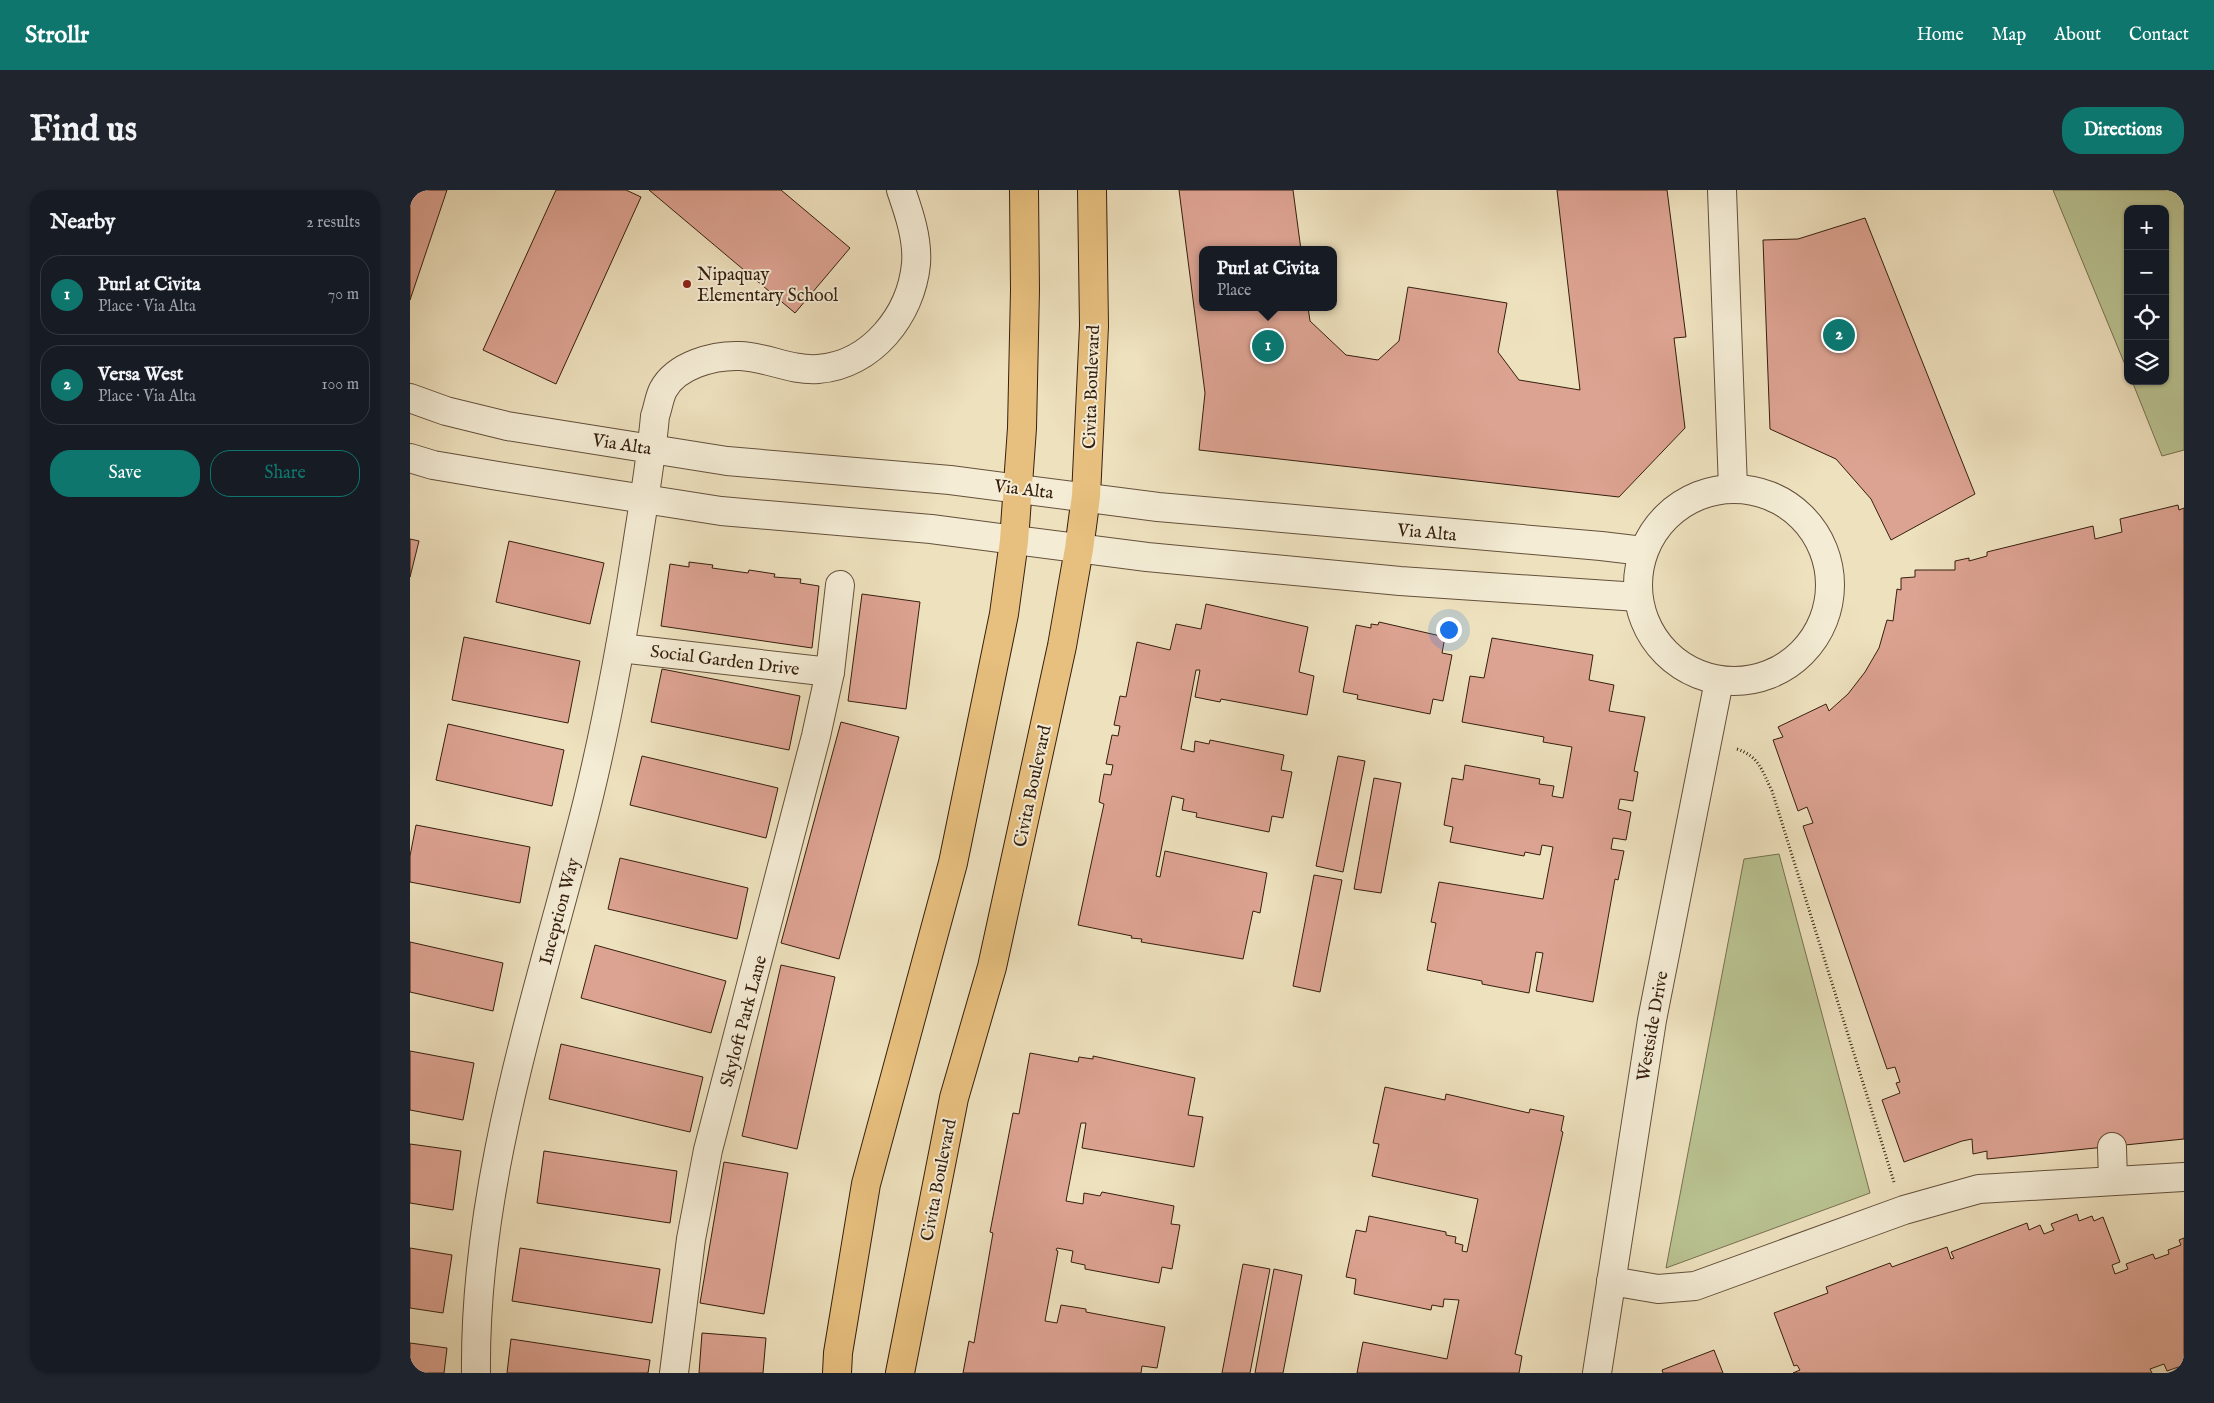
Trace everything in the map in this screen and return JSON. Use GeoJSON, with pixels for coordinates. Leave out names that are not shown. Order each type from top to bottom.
{"type":"FeatureCollection","features":[{"type":"Feature","properties":{"kind":"main road"},"geometry":{"type":"LineString","coordinates":[[837,1373],[838,1353],[866,1184],[953,863],[1004,614],[1014,541],[1018,489],[1025,300],[1024,190]]}},
{"type":"Feature","properties":{"kind":"main road","name":"Civita Boulevard"},"geometry":{"type":"LineString","coordinates":[[900,1373],[954,1098],[992,967],[1062,646],[1079,549],[1086,496],[1094,326],[1092,190]]}},
{"type":"Feature","properties":{"kind":"street","name":"Inception Way"},"geometry":{"type":"LineString","coordinates":[[476,1373],[475,1323],[483,1248],[501,1134],[583,821],[608,715],[652,449],[655,416],[664,390],[676,376],[694,364],[714,358],[741,356],[790,368],[818,369],[841,365],[866,352],[885,335],[901,315],[911,288],[916,264],[915,235],[901,190]]}},
{"type":"Feature","properties":{"kind":"street"},"geometry":{"type":"LineString","coordinates":[[1722,190],[1733,488]]}},
{"type":"Feature","properties":{"kind":"street","name":"Via Alta"},"geometry":{"type":"LineString","coordinates":[[410,398],[446,411],[507,426],[727,461],[950,480],[1086,496],[1158,507],[1643,551]]}},
{"type":"Feature","properties":{"kind":"street"},"geometry":{"type":"LineString","coordinates":[[410,458],[442,467],[721,511],[931,529],[1156,558],[1400,581],[1638,597]]}},
{"type":"Feature","properties":{"kind":"street"},"geometry":{"type":"LineString","coordinates":[[644,499],[656,480],[667,471],[775,479],[792,466]]}},
{"type":"Feature","properties":{"kind":"street"},"geometry":{"type":"LineString","coordinates":[[1733,488],[1765,493],[1793,508],[1815,532],[1827,561],[1830,593],[1823,624],[1805,651],[1780,670],[1750,681],[1718,681],[1689,672],[1664,653],[1646,627],[1638,597],[1638,574],[1643,551],[1657,526],[1678,505],[1704,492],[1733,488]]}},
{"type":"Feature","properties":{"kind":"street","name":"Skyloft Park Lane"},"geometry":{"type":"LineString","coordinates":[[674,1373],[681,1307],[704,1170],[802,797],[830,672],[840,585]]}},
{"type":"Feature","properties":{"kind":"street","name":"Social Garden Drive"},"geometry":{"type":"LineString","coordinates":[[620,648],[830,672]]}},
{"type":"Feature","properties":{"kind":"street","name":"Westside Drive"},"geometry":{"type":"LineString","coordinates":[[1597,1373],[1652,1020],[1718,681]]}},
{"type":"Feature","properties":{"kind":"street"},"geometry":{"type":"LineString","coordinates":[[2112,1147],[2113,1181]]}},
{"type":"Feature","properties":{"kind":"street"},"geometry":{"type":"LineString","coordinates":[[1611,1282],[1658,1289],[1695,1286],[1904,1210],[1979,1190],[2184,1177]]}},
{"type":"Feature","properties":{"kind":"path"},"geometry":{"type":"LineString","coordinates":[[1727,747],[1750,754],[1756,760],[1772,791],[1904,1210]]}},
{"type":"Feature","properties":{"kind":"green space"},"geometry":{"type":"Polygon","coordinates":[[[2053,190],[2184,190],[2184,450],[2162,456],[2134,385],[2169,385],[2169,205],[2124,205],[2124,362],[2053,190]]]}},
{"type":"Feature","properties":{"kind":"green space"},"geometry":{"type":"Polygon","coordinates":[[[1779,854],[1870,1193],[1666,1268],[1744,859],[1779,854]]]}},
{"type":"Feature","properties":{"kind":"building"},"geometry":{"type":"Polygon","coordinates":[[[410,190],[447,190],[410,300],[410,190]]]}},
{"type":"Feature","properties":{"kind":"building"},"geometry":{"type":"Polygon","coordinates":[[[556,190],[626,190],[641,197],[556,384],[483,350],[556,190]]]}},
{"type":"Feature","properties":{"kind":"building"},"geometry":{"type":"Polygon","coordinates":[[[649,190],[781,190],[850,248],[795,313],[649,190]]]}},
{"type":"Feature","properties":{"kind":"building"},"geometry":{"type":"Polygon","coordinates":[[[1179,190],[1293,190],[1300,246],[1199,246],[1199,311],[1309,311],[1310,321],[1346,355],[1378,360],[1399,341],[1408,287],[1507,303],[1498,352],[1519,380],[1580,390],[1557,190],[1667,190],[1686,337],[1674,338],[1685,428],[1619,497],[1199,450],[1205,393],[1179,190]]]}},
{"type":"Feature","properties":{"kind":"building"},"geometry":{"type":"Polygon","coordinates":[[[1865,218],[1975,494],[1891,540],[1871,499],[1836,459],[1770,429],[1763,240],[1798,239],[1865,218]]]}},
{"type":"Feature","properties":{"kind":"building"},"geometry":{"type":"Polygon","coordinates":[[[2178,505],[2179,510],[2184,508],[2184,1139],[1987,1159],[1987,1151],[1973,1154],[1972,1139],[1904,1162],[1882,1100],[1900,1093],[1896,1083],[1900,1082],[1895,1067],[1887,1069],[1803,826],[1813,823],[1807,807],[1798,811],[1773,740],[1783,737],[1778,727],[1826,704],[1829,711],[1848,694],[1865,672],[1879,648],[1887,620],[1893,621],[1897,589],[1901,590],[1901,578],[1915,577],[1915,570],[1955,570],[1955,561],[1969,558],[1969,561],[1987,556],[1987,552],[2093,526],[2095,539],[2122,532],[2120,519],[2178,505]]]}},
{"type":"Feature","properties":{"kind":"building"},"geometry":{"type":"Polygon","coordinates":[[[410,539],[419,541],[410,577],[410,539]]]}},
{"type":"Feature","properties":{"kind":"building"},"geometry":{"type":"Polygon","coordinates":[[[509,541],[604,563],[590,624],[496,602],[509,541]]]}},
{"type":"Feature","properties":{"kind":"building"},"geometry":{"type":"Polygon","coordinates":[[[689,562],[713,565],[712,568],[748,573],[749,570],[775,574],[774,577],[801,579],[800,583],[819,586],[812,648],[661,626],[670,564],[689,567],[689,562]]]}},
{"type":"Feature","properties":{"kind":"building"},"geometry":{"type":"Polygon","coordinates":[[[862,594],[920,602],[906,709],[848,701],[862,594]]]}},
{"type":"Feature","properties":{"kind":"building"},"geometry":{"type":"Polygon","coordinates":[[[1206,604],[1308,627],[1299,672],[1314,676],[1307,715],[1221,699],[1220,702],[1195,697],[1200,670],[1196,670],[1181,749],[1194,752],[1195,741],[1209,744],[1210,740],[1284,755],[1281,770],[1292,772],[1283,818],[1272,816],[1269,832],[1196,817],[1197,813],[1182,810],[1184,799],[1172,796],[1156,876],[1160,877],[1165,851],[1267,873],[1260,913],[1253,911],[1243,959],[1141,942],[1142,939],[1131,938],[1132,936],[1078,925],[1104,804],[1099,802],[1104,774],[1111,775],[1113,765],[1106,764],[1112,735],[1118,736],[1120,726],[1114,725],[1120,696],[1126,697],[1137,642],[1170,650],[1176,624],[1201,629],[1206,604]]]}},
{"type":"Feature","properties":{"kind":"building"},"geometry":{"type":"Polygon","coordinates":[[[1379,622],[1445,637],[1442,653],[1452,655],[1443,701],[1433,699],[1430,714],[1357,699],[1358,695],[1343,692],[1356,625],[1371,628],[1371,624],[1378,625],[1379,622]]]}},
{"type":"Feature","properties":{"kind":"building"},"geometry":{"type":"Polygon","coordinates":[[[464,637],[580,661],[568,723],[452,700],[464,637]]]}},
{"type":"Feature","properties":{"kind":"building"},"geometry":{"type":"Polygon","coordinates":[[[1492,638],[1593,655],[1589,680],[1614,685],[1609,711],[1645,717],[1634,771],[1638,772],[1633,801],[1620,799],[1618,809],[1631,812],[1626,840],[1613,838],[1611,849],[1624,851],[1618,880],[1615,879],[1593,1002],[1536,991],[1543,953],[1536,952],[1529,993],[1482,984],[1482,981],[1427,970],[1436,923],[1431,922],[1439,882],[1543,899],[1553,847],[1542,845],[1540,855],[1525,852],[1524,856],[1450,842],[1453,827],[1444,825],[1452,778],[1463,780],[1465,765],[1540,779],[1539,784],[1554,786],[1552,796],[1563,798],[1572,747],[1543,742],[1544,737],[1462,722],[1470,676],[1484,678],[1492,638]]]}},
{"type":"Feature","properties":{"kind":"building"},"geometry":{"type":"Polygon","coordinates":[[[662,669],[800,696],[789,750],[651,722],[662,669]]]}},
{"type":"Feature","properties":{"kind":"building"},"geometry":{"type":"Polygon","coordinates":[[[841,722],[899,737],[839,959],[781,943],[841,722]]]}},
{"type":"Feature","properties":{"kind":"building"},"geometry":{"type":"Polygon","coordinates":[[[448,724],[564,750],[552,806],[436,780],[448,724]]]}},
{"type":"Feature","properties":{"kind":"building"},"geometry":{"type":"Polygon","coordinates":[[[642,756],[778,788],[766,838],[630,805],[642,756]]]}},
{"type":"Feature","properties":{"kind":"building"},"geometry":{"type":"Polygon","coordinates":[[[1338,756],[1365,761],[1343,872],[1316,866],[1338,756]]]}},
{"type":"Feature","properties":{"kind":"building"},"geometry":{"type":"Polygon","coordinates":[[[1374,778],[1401,783],[1381,893],[1354,889],[1374,778]]]}},
{"type":"Feature","properties":{"kind":"building"},"geometry":{"type":"Polygon","coordinates":[[[416,825],[530,847],[520,903],[410,882],[410,856],[416,825]]]}},
{"type":"Feature","properties":{"kind":"building"},"geometry":{"type":"Polygon","coordinates":[[[620,858],[748,888],[737,939],[608,909],[620,858]]]}},
{"type":"Feature","properties":{"kind":"building"},"geometry":{"type":"Polygon","coordinates":[[[1314,875],[1342,880],[1320,992],[1293,986],[1314,875]]]}},
{"type":"Feature","properties":{"kind":"building"},"geometry":{"type":"Polygon","coordinates":[[[410,942],[503,963],[493,1011],[410,992],[410,942]]]}},
{"type":"Feature","properties":{"kind":"building"},"geometry":{"type":"Polygon","coordinates":[[[595,945],[726,981],[711,1033],[581,998],[595,945]]]}},
{"type":"Feature","properties":{"kind":"building"},"geometry":{"type":"Polygon","coordinates":[[[781,965],[835,977],[797,1149],[742,1136],[781,965]]]}},
{"type":"Feature","properties":{"kind":"building"},"geometry":{"type":"Polygon","coordinates":[[[561,1044],[703,1077],[690,1132],[549,1099],[561,1044]]]}},
{"type":"Feature","properties":{"kind":"building"},"geometry":{"type":"Polygon","coordinates":[[[410,1051],[474,1063],[463,1120],[410,1110],[410,1051]]]}},
{"type":"Feature","properties":{"kind":"building"},"geometry":{"type":"Polygon","coordinates":[[[1030,1053],[1078,1062],[1079,1057],[1093,1059],[1093,1056],[1195,1078],[1188,1115],[1203,1117],[1194,1167],[1082,1148],[1086,1123],[1081,1123],[1066,1201],[1083,1204],[1084,1193],[1100,1196],[1102,1192],[1174,1206],[1171,1224],[1180,1225],[1172,1269],[1162,1267],[1159,1283],[1085,1269],[1085,1265],[1071,1262],[1073,1251],[1057,1248],[1045,1321],[1057,1323],[1061,1305],[1086,1309],[1086,1312],[1165,1327],[1157,1368],[1142,1366],[1141,1373],[963,1373],[969,1341],[974,1343],[993,1233],[990,1232],[1013,1113],[1019,1114],[1030,1053]]]}},
{"type":"Feature","properties":{"kind":"building"},"geometry":{"type":"Polygon","coordinates":[[[1385,1087],[1445,1100],[1446,1094],[1529,1113],[1530,1109],[1564,1116],[1561,1131],[1563,1132],[1515,1354],[1522,1356],[1519,1373],[1357,1373],[1363,1342],[1447,1359],[1459,1300],[1444,1299],[1443,1307],[1432,1305],[1431,1310],[1354,1294],[1356,1279],[1346,1277],[1356,1230],[1366,1232],[1369,1216],[1446,1232],[1446,1235],[1456,1237],[1455,1243],[1463,1245],[1462,1251],[1467,1252],[1478,1199],[1372,1176],[1379,1144],[1373,1143],[1385,1087]]]}},
{"type":"Feature","properties":{"kind":"building"},"geometry":{"type":"Polygon","coordinates":[[[410,1144],[461,1151],[453,1210],[410,1203],[410,1144]]]}},
{"type":"Feature","properties":{"kind":"building"},"geometry":{"type":"Polygon","coordinates":[[[544,1151],[677,1171],[670,1223],[537,1203],[544,1151]]]}},
{"type":"Feature","properties":{"kind":"building"},"geometry":{"type":"Polygon","coordinates":[[[724,1162],[788,1173],[764,1314],[700,1303],[724,1162]]]}},
{"type":"Feature","properties":{"kind":"building"},"geometry":{"type":"Polygon","coordinates":[[[2077,1214],[2079,1221],[2092,1216],[2094,1221],[2103,1217],[2120,1262],[2112,1265],[2115,1274],[2128,1269],[2126,1264],[2153,1254],[2155,1259],[2169,1254],[2168,1250],[2181,1245],[2179,1240],[2184,1238],[2184,1365],[2167,1371],[2164,1364],[2150,1369],[2152,1373],[1793,1373],[1800,1370],[1797,1365],[1794,1366],[1774,1313],[1828,1293],[1826,1287],[1890,1263],[1892,1267],[1947,1247],[1951,1259],[1954,1258],[1951,1252],[2027,1223],[2029,1230],[2040,1225],[2044,1234],[2054,1230],[2051,1224],[2077,1214]]]}},
{"type":"Feature","properties":{"kind":"building"},"geometry":{"type":"Polygon","coordinates":[[[410,1248],[452,1255],[443,1313],[410,1308],[410,1248]]]}},
{"type":"Feature","properties":{"kind":"building"},"geometry":{"type":"Polygon","coordinates":[[[520,1248],[660,1269],[652,1323],[512,1301],[520,1248]]]}},
{"type":"Feature","properties":{"kind":"building"},"geometry":{"type":"Polygon","coordinates":[[[1243,1264],[1270,1269],[1250,1373],[1222,1373],[1243,1264]]]}},
{"type":"Feature","properties":{"kind":"building"},"geometry":{"type":"Polygon","coordinates":[[[1274,1269],[1302,1275],[1283,1373],[1255,1373],[1274,1269]]]}},
{"type":"Feature","properties":{"kind":"building"},"geometry":{"type":"Polygon","coordinates":[[[702,1333],[766,1338],[763,1373],[699,1373],[702,1333]]]}},
{"type":"Feature","properties":{"kind":"building"},"geometry":{"type":"Polygon","coordinates":[[[511,1339],[650,1360],[648,1373],[507,1373],[511,1339]]]}},
{"type":"Feature","properties":{"kind":"building"},"geometry":{"type":"Polygon","coordinates":[[[410,1343],[447,1348],[444,1373],[410,1373],[410,1343]]]}},
{"type":"Feature","properties":{"kind":"building"},"geometry":{"type":"Polygon","coordinates":[[[1714,1350],[1723,1373],[1663,1373],[1662,1370],[1714,1350]]]}},
{"type":"Feature","properties":{"kind":"place","name":"Nipaquay Elementary School"},"geometry":{"type":"Point","coordinates":[687,284]}},
{"type":"Feature","properties":{"kind":"place","name":"Versa West"},"geometry":{"type":"Point","coordinates":[1839,335]}},
{"type":"Feature","properties":{"kind":"place","name":"Purl at Civita"},"geometry":{"type":"Point","coordinates":[1268,346]}}]}
